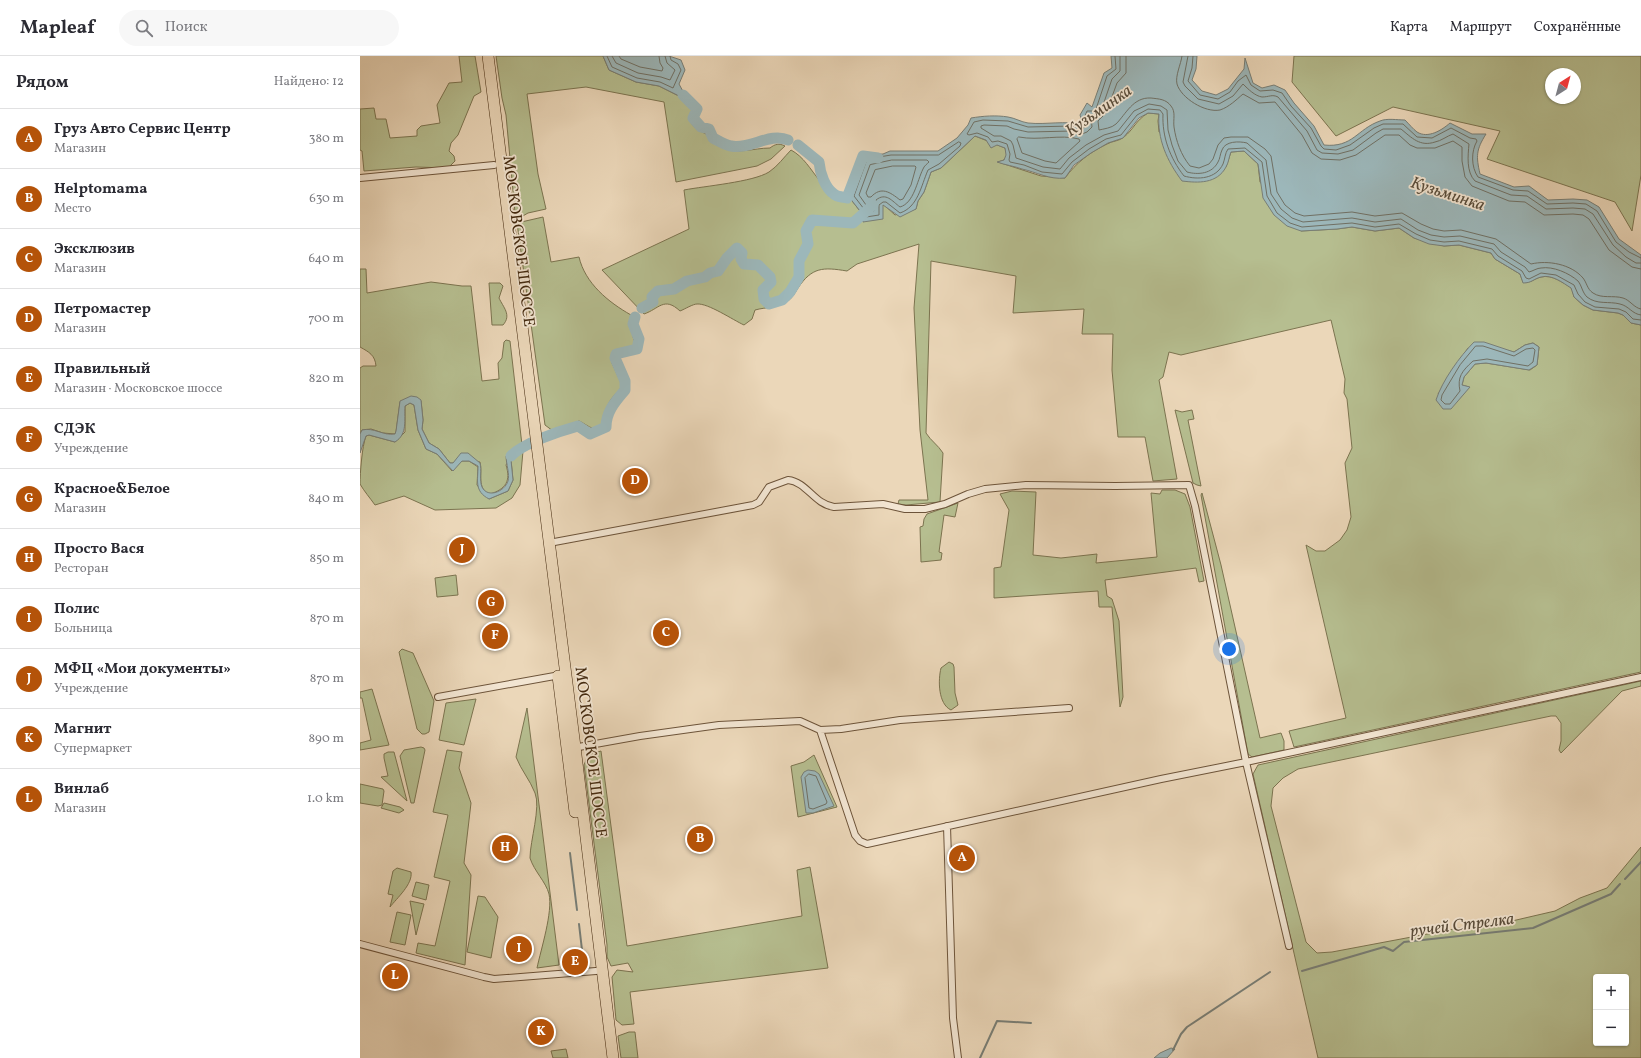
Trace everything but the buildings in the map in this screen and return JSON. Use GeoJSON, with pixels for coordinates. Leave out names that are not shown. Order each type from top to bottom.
{"type":"FeatureCollection","features":[{"type":"Feature","properties":{"kind":"highway","name":"МОСКОВСКОЕ ШОССЕ"},"geometry":{"type":"LineString","coordinates":[[482,56],[494,165],[531,430]]}},
{"type":"Feature","properties":{"kind":"highway","name":"МОСКОВСКОЕ ШОССЕ"},"geometry":{"type":"LineString","coordinates":[[488,56],[531,430]]}},
{"type":"Feature","properties":{"kind":"highway"},"geometry":{"type":"LineString","coordinates":[[531,430],[534,451]]}},
{"type":"Feature","properties":{"kind":"highway","name":"МОСКОВСКОЕ ШОССЕ"},"geometry":{"type":"LineString","coordinates":[[534,451],[549,543],[562,675]]}},
{"type":"Feature","properties":{"kind":"highway","name":"МОСКОВСКОЕ ШОССЕ"},"geometry":{"type":"LineString","coordinates":[[534,451],[571,748],[606,1058]]}},
{"type":"Feature","properties":{"kind":"highway","name":"МОСКОВСКОЕ ШОССЕ"},"geometry":{"type":"LineString","coordinates":[[571,748],[613,1058]]}},
{"type":"Feature","properties":{"kind":"street"},"geometry":{"type":"LineString","coordinates":[[360,178],[494,165]]}},
{"type":"Feature","properties":{"kind":"street"},"geometry":{"type":"LineString","coordinates":[[549,543],[753,505],[759,502],[769,487],[788,480],[800,484],[815,498],[827,506],[834,507],[883,504],[916,510],[934,508],[968,494],[985,489],[1010,486],[1053,484],[1115,486],[1189,485],[1195,506],[1246,762],[1288,946]]}},
{"type":"Feature","properties":{"kind":"street"},"geometry":{"type":"LineString","coordinates":[[438,697],[562,675]]}},
{"type":"Feature","properties":{"kind":"street"},"geometry":{"type":"LineString","coordinates":[[820,730],[855,835],[860,841],[867,844],[1161,779],[1641,677]]}},
{"type":"Feature","properties":{"kind":"street"},"geometry":{"type":"LineString","coordinates":[[571,748],[640,736],[719,725],[800,721],[820,730],[841,729],[906,720],[1069,708]]}},
{"type":"Feature","properties":{"kind":"street"},"geometry":{"type":"LineString","coordinates":[[946,826],[953,1018],[958,1058]]}},
{"type":"Feature","properties":{"kind":"street"},"geometry":{"type":"LineString","coordinates":[[360,944],[484,978],[494,979],[596,970]]}},
{"type":"Feature","properties":{"kind":"green space"},"geometry":{"type":"Polygon","coordinates":[[[459,56],[475,56],[481,92],[474,96],[458,135],[451,143],[449,151],[454,156],[455,161],[448,168],[416,167],[364,171],[362,151],[360,150],[360,109],[374,108],[376,119],[386,119],[390,138],[417,136],[417,130],[421,126],[440,123],[437,105],[449,83],[462,82],[459,56]]]}},
{"type":"Feature","properties":{"kind":"green space"},"geometry":{"type":"Polygon","coordinates":[[[496,56],[603,56],[609,70],[636,82],[659,86],[683,98],[694,110],[689,118],[693,126],[706,134],[721,147],[733,151],[739,151],[770,148],[777,144],[785,146],[771,159],[757,166],[676,182],[664,102],[586,87],[527,94],[538,174],[546,209],[528,213],[521,217],[515,213],[506,115],[496,56]]]}},
{"type":"Feature","properties":{"kind":"green space"},"geometry":{"type":"Polygon","coordinates":[[[1294,56],[1641,56],[1641,175],[1632,231],[1615,202],[1487,159],[1500,131],[1393,107],[1336,136],[1292,82],[1294,56]]]}},
{"type":"Feature","properties":{"kind":"green space"},"geometry":{"type":"Polygon","coordinates":[[[1148,113],[1159,114],[1159,132],[1226,167],[1231,152],[1244,151],[1258,164],[1260,182],[1301,231],[1352,227],[1375,231],[1399,228],[1414,238],[1444,246],[1459,245],[1491,253],[1495,259],[1520,274],[1523,282],[1532,281],[1545,276],[1553,278],[1572,288],[1574,297],[1583,305],[1593,310],[1618,313],[1623,315],[1631,323],[1641,325],[1641,672],[1294,747],[1289,731],[1346,718],[1306,545],[1316,551],[1325,551],[1340,540],[1347,530],[1351,517],[1345,463],[1352,448],[1347,399],[1344,393],[1345,379],[1331,320],[1181,355],[1169,352],[1163,377],[1159,380],[1177,479],[1153,481],[1145,437],[1118,437],[1112,370],[1113,334],[1082,334],[1084,309],[1013,313],[1016,276],[931,261],[926,433],[943,453],[940,502],[906,505],[898,504],[899,500],[928,500],[920,430],[914,308],[919,244],[857,264],[847,271],[825,269],[813,272],[803,281],[788,301],[783,304],[755,310],[752,319],[744,325],[702,304],[693,305],[680,311],[670,304],[666,304],[644,314],[602,270],[689,229],[684,190],[741,181],[762,175],[775,167],[791,150],[803,160],[820,181],[825,175],[829,189],[833,190],[835,194],[850,202],[849,197],[860,211],[863,222],[883,204],[895,215],[916,209],[931,172],[941,168],[975,136],[1005,148],[1007,155],[1004,160],[998,162],[1041,176],[1065,178],[1074,167],[1089,154],[1122,138],[1148,113]],[[1533,343],[1525,345],[1514,352],[1505,350],[1468,348],[1438,394],[1461,397],[1469,387],[1462,385],[1464,377],[1475,364],[1486,363],[1530,370],[1537,365],[1539,347],[1533,343]]]}},
{"type":"Feature","properties":{"kind":"green space"},"geometry":{"type":"Polygon","coordinates":[[[543,217],[551,262],[579,257],[586,275],[599,291],[614,304],[631,315],[630,325],[635,344],[613,353],[611,356],[612,363],[622,385],[609,404],[602,425],[596,428],[591,428],[579,421],[553,431],[545,425],[517,223],[543,217]]]}},
{"type":"Feature","properties":{"kind":"green space"},"geometry":{"type":"Polygon","coordinates":[[[360,269],[366,269],[367,293],[431,282],[471,286],[482,381],[499,379],[498,363],[502,358],[504,342],[506,340],[510,341],[522,445],[515,448],[506,465],[508,476],[506,484],[500,490],[490,494],[483,488],[481,485],[480,462],[458,458],[453,463],[450,463],[439,449],[429,443],[422,429],[423,420],[421,401],[400,402],[395,434],[383,433],[371,429],[362,430],[360,434],[360,368],[363,366],[376,366],[371,354],[360,347],[360,269]]]}},
{"type":"Feature","properties":{"kind":"green space"},"geometry":{"type":"Polygon","coordinates":[[[489,283],[500,283],[503,286],[499,298],[507,314],[507,318],[503,325],[492,325],[489,283]]]}},
{"type":"Feature","properties":{"kind":"green space"},"geometry":{"type":"Polygon","coordinates":[[[410,403],[414,405],[418,430],[426,449],[437,454],[452,471],[462,461],[469,461],[478,467],[477,485],[489,499],[508,491],[513,480],[511,460],[517,452],[523,451],[520,485],[512,498],[496,508],[435,510],[404,496],[375,505],[360,484],[362,453],[366,436],[369,435],[395,442],[405,432],[405,406],[410,403]]]}},
{"type":"Feature","properties":{"kind":"green space"},"geometry":{"type":"Polygon","coordinates":[[[1175,410],[1182,412],[1192,410],[1194,419],[1188,420],[1201,486],[1193,483],[1175,410]]]}},
{"type":"Feature","properties":{"kind":"green space"},"geometry":{"type":"Polygon","coordinates":[[[1162,490],[1175,490],[1185,494],[1190,507],[1204,581],[1199,582],[1196,568],[1105,580],[1107,596],[1112,599],[1119,621],[1123,697],[1120,707],[1112,607],[1099,607],[1098,591],[994,598],[994,568],[1001,567],[1009,510],[1000,494],[1012,491],[1036,492],[1033,555],[1061,558],[1097,554],[1096,563],[1157,557],[1151,493],[1160,494],[1162,490]]]}},
{"type":"Feature","properties":{"kind":"green space"},"geometry":{"type":"Polygon","coordinates":[[[1202,493],[1221,565],[1260,738],[1281,733],[1284,741],[1284,750],[1252,757],[1248,754],[1201,495],[1202,493]]]}},
{"type":"Feature","properties":{"kind":"green space"},"geometry":{"type":"Polygon","coordinates":[[[958,503],[955,517],[944,515],[939,552],[942,553],[941,560],[921,562],[920,527],[923,526],[924,519],[927,514],[958,503]]]}},
{"type":"Feature","properties":{"kind":"green space"},"geometry":{"type":"Polygon","coordinates":[[[456,575],[458,595],[437,597],[435,578],[456,575]]]}},
{"type":"Feature","properties":{"kind":"green space"},"geometry":{"type":"Polygon","coordinates":[[[402,649],[413,653],[434,701],[429,732],[425,734],[422,734],[417,729],[399,652],[402,649]]]}},
{"type":"Feature","properties":{"kind":"green space"},"geometry":{"type":"Polygon","coordinates":[[[949,662],[953,664],[954,667],[955,693],[958,705],[951,710],[947,707],[941,697],[939,685],[941,668],[949,662]]]}},
{"type":"Feature","properties":{"kind":"green space"},"geometry":{"type":"Polygon","coordinates":[[[1641,681],[1641,686],[1622,691],[1561,753],[1559,750],[1561,741],[1561,723],[1556,716],[1551,716],[1298,769],[1283,778],[1273,788],[1271,806],[1306,942],[1317,953],[1332,952],[1454,929],[1512,921],[1555,911],[1580,898],[1607,888],[1641,847],[1641,1058],[1318,1058],[1253,774],[1258,765],[1641,681]]]}},
{"type":"Feature","properties":{"kind":"green space"},"geometry":{"type":"Polygon","coordinates":[[[372,689],[389,745],[360,750],[360,743],[371,740],[362,698],[360,698],[360,692],[372,689]]]}},
{"type":"Feature","properties":{"kind":"green space"},"geometry":{"type":"Polygon","coordinates":[[[476,699],[464,745],[439,740],[446,703],[476,699]]]}},
{"type":"Feature","properties":{"kind":"green space"},"geometry":{"type":"Polygon","coordinates":[[[527,708],[559,965],[537,968],[544,941],[550,902],[549,894],[530,858],[537,799],[533,788],[516,757],[527,708]]]}},
{"type":"Feature","properties":{"kind":"green space"},"geometry":{"type":"Polygon","coordinates":[[[421,747],[425,750],[414,803],[411,803],[400,756],[404,750],[421,747]]]}},
{"type":"Feature","properties":{"kind":"green space"},"geometry":{"type":"Polygon","coordinates":[[[447,750],[462,752],[459,768],[471,803],[464,863],[471,875],[465,965],[416,953],[418,943],[435,946],[450,881],[434,877],[448,815],[433,812],[447,750]]]}},
{"type":"Feature","properties":{"kind":"green space"},"geometry":{"type":"Polygon","coordinates":[[[601,751],[627,946],[802,916],[797,870],[810,867],[828,968],[630,992],[634,1024],[622,1025],[616,1020],[612,977],[617,970],[633,972],[628,963],[611,966],[607,957],[607,945],[584,765],[588,755],[601,751]]]}},
{"type":"Feature","properties":{"kind":"green space"},"geometry":{"type":"Polygon","coordinates":[[[394,752],[407,801],[381,777],[388,776],[384,754],[394,752]]]}},
{"type":"Feature","properties":{"kind":"green space"},"geometry":{"type":"Polygon","coordinates":[[[814,755],[837,807],[798,817],[791,766],[804,762],[814,755]]]}},
{"type":"Feature","properties":{"kind":"green space"},"geometry":{"type":"Polygon","coordinates":[[[360,784],[383,789],[382,805],[378,806],[360,803],[360,784]]]}},
{"type":"Feature","properties":{"kind":"green space"},"geometry":{"type":"Polygon","coordinates":[[[384,803],[400,807],[404,810],[399,813],[381,808],[384,803]]]}},
{"type":"Feature","properties":{"kind":"green space"},"geometry":{"type":"Polygon","coordinates":[[[397,868],[411,872],[411,877],[407,886],[390,907],[393,895],[388,894],[393,871],[397,868]]]}},
{"type":"Feature","properties":{"kind":"green space"},"geometry":{"type":"Polygon","coordinates":[[[416,882],[429,885],[426,900],[412,896],[416,882]]]}},
{"type":"Feature","properties":{"kind":"green space"},"geometry":{"type":"Polygon","coordinates":[[[478,896],[485,897],[498,917],[491,958],[467,952],[478,896]]]}},
{"type":"Feature","properties":{"kind":"green space"},"geometry":{"type":"Polygon","coordinates":[[[410,901],[424,904],[416,935],[410,901]]]}},
{"type":"Feature","properties":{"kind":"green space"},"geometry":{"type":"Polygon","coordinates":[[[397,912],[411,915],[405,945],[390,942],[397,912]]]}},
{"type":"Feature","properties":{"kind":"green space"},"geometry":{"type":"Polygon","coordinates":[[[629,1032],[635,1032],[638,1058],[621,1058],[618,1036],[629,1032]]]}},
{"type":"Feature","properties":{"kind":"green space"},"geometry":{"type":"Polygon","coordinates":[[[566,1049],[568,1058],[553,1058],[551,1051],[566,1049]]]}},
{"type":"Feature","properties":{"kind":"water"},"geometry":{"type":"Polygon","coordinates":[[[603,56],[669,56],[681,60],[685,70],[679,84],[685,95],[695,104],[692,107],[683,98],[659,86],[636,82],[609,70],[603,56]]]}},
{"type":"Feature","properties":{"kind":"water"},"geometry":{"type":"Polygon","coordinates":[[[1111,56],[1197,56],[1196,69],[1192,80],[1202,91],[1216,95],[1228,89],[1244,69],[1245,58],[1253,83],[1262,88],[1274,85],[1285,90],[1314,126],[1324,145],[1342,144],[1372,124],[1392,119],[1405,120],[1417,132],[1426,135],[1435,133],[1450,123],[1472,134],[1486,134],[1480,144],[1478,153],[1480,174],[1514,187],[1529,186],[1548,200],[1587,200],[1599,207],[1619,239],[1641,255],[1641,325],[1631,323],[1623,315],[1618,313],[1593,310],[1583,305],[1574,297],[1571,288],[1553,278],[1545,276],[1523,283],[1520,274],[1495,259],[1491,253],[1459,245],[1444,246],[1429,244],[1414,238],[1399,228],[1375,231],[1352,227],[1301,231],[1287,226],[1274,215],[1263,198],[1258,164],[1244,151],[1231,152],[1226,167],[1218,177],[1201,182],[1182,181],[1172,166],[1161,141],[1159,114],[1148,113],[1139,118],[1123,138],[1108,143],[1091,153],[1074,165],[1065,178],[1048,177],[997,162],[1004,160],[1006,155],[1005,148],[997,145],[991,148],[986,140],[975,136],[941,168],[931,172],[916,209],[900,217],[883,205],[883,219],[863,222],[860,211],[849,197],[864,155],[883,154],[890,151],[938,151],[957,138],[968,125],[971,118],[976,117],[999,116],[1028,123],[1069,123],[1083,125],[1080,115],[1087,103],[1092,107],[1104,73],[1112,68],[1111,56]]]}},
{"type":"Feature","properties":{"kind":"water"},"geometry":{"type":"Polygon","coordinates":[[[1474,342],[1484,342],[1514,352],[1525,345],[1533,343],[1539,347],[1537,365],[1529,370],[1486,363],[1475,364],[1464,377],[1462,385],[1470,387],[1451,409],[1443,409],[1436,400],[1442,385],[1463,354],[1474,342]]]}},
{"type":"Feature","properties":{"kind":"water"},"geometry":{"type":"Polygon","coordinates":[[[411,396],[417,397],[421,400],[423,420],[422,429],[429,443],[439,449],[450,463],[453,463],[461,453],[468,453],[480,463],[481,484],[488,493],[496,492],[504,488],[509,476],[506,456],[515,448],[522,445],[523,451],[517,452],[511,460],[513,480],[508,491],[489,499],[481,493],[479,489],[478,466],[469,461],[462,461],[453,471],[437,454],[426,449],[418,430],[414,405],[410,403],[405,406],[404,431],[399,439],[395,442],[369,435],[366,436],[360,453],[360,434],[362,430],[366,429],[386,434],[395,434],[400,401],[411,396]]]}},
{"type":"Feature","properties":{"kind":"water"},"geometry":{"type":"Polygon","coordinates":[[[808,770],[815,771],[819,774],[834,806],[813,813],[806,813],[801,777],[804,772],[808,770]]]}},
{"type":"Feature","properties":{"kind":"water"},"geometry":{"type":"Polygon","coordinates":[[[1171,1048],[1175,1049],[1167,1058],[1154,1058],[1160,1053],[1171,1048]]]}},
{"type":"Feature","properties":{"kind":"waterway"},"geometry":{"type":"LineString","coordinates":[[683,95],[697,109],[693,118],[701,127],[709,129],[713,138],[724,144],[738,147],[774,138],[788,140]]}},
{"type":"Feature","properties":{"kind":"waterway"},"geometry":{"type":"LineString","coordinates":[[798,145],[819,162],[820,171],[828,188],[837,196],[847,198],[863,156],[878,158]]}},
{"type":"Feature","properties":{"kind":"waterway","name":"Кузьминка"},"geometry":{"type":"LineString","coordinates":[[642,308],[653,302],[652,297],[658,291],[674,289],[687,281],[705,277],[710,273],[718,271],[727,258],[737,248],[742,253],[741,259],[744,264],[758,265],[770,277],[771,282],[763,290],[764,299],[769,304],[782,300],[790,292],[799,277],[799,261],[808,244],[806,231],[812,220],[853,223],[873,205]]}},
{"type":"Feature","properties":{"kind":"waterway","name":"Кузьминка"},"geometry":{"type":"LineString","coordinates":[[511,456],[533,442],[570,428],[578,426],[590,434],[606,427],[606,421],[610,411],[625,390],[625,381],[615,358],[616,354],[637,349],[639,339],[633,324],[635,317]]}},
{"type":"Feature","properties":{"kind":"waterway"},"geometry":{"type":"LineString","coordinates":[[570,853],[577,910]]}},
{"type":"Feature","properties":{"kind":"waterway","name":"ручей Стрелка"},"geometry":{"type":"LineString","coordinates":[[1625,879],[1641,862]]}},
{"type":"Feature","properties":{"kind":"waterway","name":"ручей Стрелка"},"geometry":{"type":"LineString","coordinates":[[1302,971],[1384,947],[1393,951],[1404,942],[1533,928],[1611,894],[1620,884]]}},
{"type":"Feature","properties":{"kind":"waterway"},"geometry":{"type":"LineString","coordinates":[[579,924],[582,950]]}},
{"type":"Feature","properties":{"kind":"waterway"},"geometry":{"type":"LineString","coordinates":[[1173,1050],[1181,1034],[1187,1027],[1270,972]]}},
{"type":"Feature","properties":{"kind":"waterway"},"geometry":{"type":"LineString","coordinates":[[980,1058],[997,1021],[1031,1023]]}},
{"type":"Feature","properties":{"kind":"place","name":"Петромастер"},"geometry":{"type":"Point","coordinates":[635,481]}},
{"type":"Feature","properties":{"kind":"place","name":"МФЦ «Мои документы»"},"geometry":{"type":"Point","coordinates":[462,550]}},
{"type":"Feature","properties":{"kind":"place","name":"Красное&Белое"},"geometry":{"type":"Point","coordinates":[491,603]}},
{"type":"Feature","properties":{"kind":"place","name":"Эксклюзив"},"geometry":{"type":"Point","coordinates":[666,633]}},
{"type":"Feature","properties":{"kind":"place","name":"СДЭК"},"geometry":{"type":"Point","coordinates":[495,636]}},
{"type":"Feature","properties":{"kind":"place","name":"Helptomama"},"geometry":{"type":"Point","coordinates":[700,839]}},
{"type":"Feature","properties":{"kind":"place","name":"Просто Вася"},"geometry":{"type":"Point","coordinates":[505,848]}},
{"type":"Feature","properties":{"kind":"place","name":"Груз Авто Сервис Центр"},"geometry":{"type":"Point","coordinates":[962,858]}},
{"type":"Feature","properties":{"kind":"place","name":"Полис"},"geometry":{"type":"Point","coordinates":[519,949]}},
{"type":"Feature","properties":{"kind":"place","name":"Правильный"},"geometry":{"type":"Point","coordinates":[575,962]}},
{"type":"Feature","properties":{"kind":"place","name":"Винлаб"},"geometry":{"type":"Point","coordinates":[395,976]}},
{"type":"Feature","properties":{"kind":"place","name":"Магнит"},"geometry":{"type":"Point","coordinates":[541,1032]}}]}
